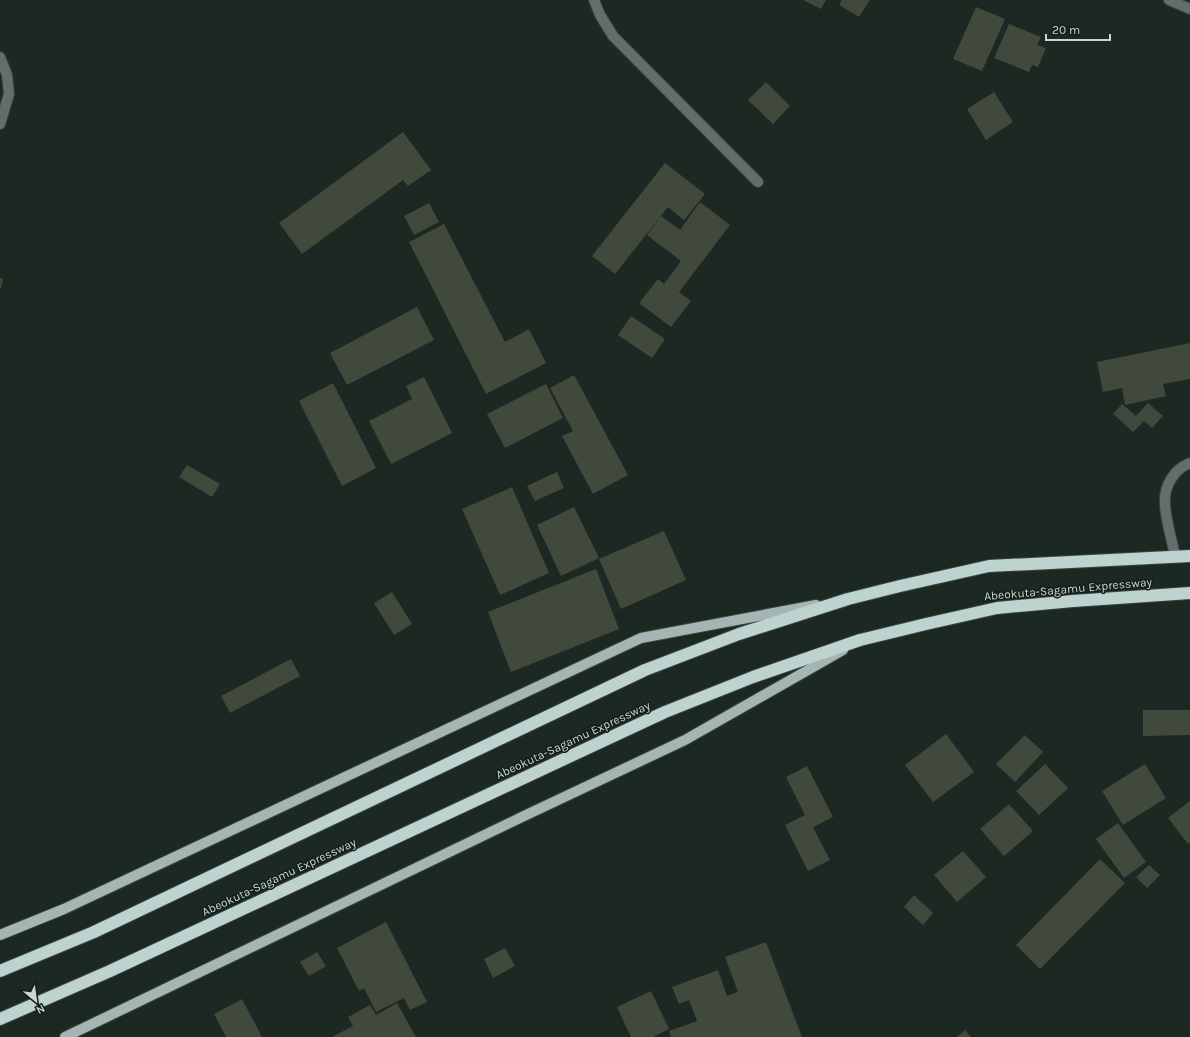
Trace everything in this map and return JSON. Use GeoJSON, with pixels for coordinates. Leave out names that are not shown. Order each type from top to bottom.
{"type":"FeatureCollection","features":[{"type":"Feature","properties":{"kind":"highway","name":"Abeokuta-Sagamu Expressway"},"geometry":{"type":"LineString","coordinates":[[0,971],[94,932],[646,670],[738,634],[848,599],[989,566],[1190,556]]}},
{"type":"Feature","properties":{"kind":"highway","name":"Abeokuta-Sagamu Expressway"},"geometry":{"type":"LineString","coordinates":[[0,1019],[110,971],[665,712],[753,676],[860,640],[997,608],[1190,593]]}},
{"type":"Feature","properties":{"kind":"main road"},"geometry":{"type":"LineString","coordinates":[[0,935],[64,909],[641,638],[848,599]]}},
{"type":"Feature","properties":{"kind":"main road"},"geometry":{"type":"LineString","coordinates":[[65,1037],[685,740],[860,640]]}},
{"type":"Feature","properties":{"kind":"lane"},"geometry":{"type":"LineString","coordinates":[[594,0],[600,16],[613,36],[758,182]]}},
{"type":"Feature","properties":{"kind":"lane"},"geometry":{"type":"LineString","coordinates":[[1169,0],[1190,9]]}},
{"type":"Feature","properties":{"kind":"lane"},"geometry":{"type":"LineString","coordinates":[[0,57],[7,75],[9,94],[0,124]]}},
{"type":"Feature","properties":{"kind":"lane"},"geometry":{"type":"LineString","coordinates":[[1175,556],[1164,502],[1169,481],[1182,466],[1190,464]]}},
{"type":"Feature","properties":{"kind":"building"},"geometry":{"type":"Polygon","coordinates":[[[803,0],[826,0],[821,9],[803,0]]]}},
{"type":"Feature","properties":{"kind":"building"},"geometry":{"type":"Polygon","coordinates":[[[842,0],[870,0],[859,17],[839,5],[842,0]]]}},
{"type":"Feature","properties":{"kind":"building"},"geometry":{"type":"Polygon","coordinates":[[[976,7],[1005,19],[982,71],[953,59],[976,7]]]}},
{"type":"Feature","properties":{"kind":"building"},"geometry":{"type":"Polygon","coordinates":[[[1009,24],[1041,37],[1037,45],[1046,48],[1038,67],[1032,65],[1029,72],[994,58],[1009,24]]]}},
{"type":"Feature","properties":{"kind":"building"},"geometry":{"type":"Polygon","coordinates":[[[766,82],[790,106],[773,124],[748,100],[766,82]]]}},
{"type":"Feature","properties":{"kind":"building"},"geometry":{"type":"Polygon","coordinates":[[[994,92],[1013,122],[986,140],[967,109],[994,92]]]}},
{"type":"Feature","properties":{"kind":"building"},"geometry":{"type":"Polygon","coordinates":[[[403,132],[431,170],[408,186],[403,180],[302,254],[279,223],[403,132]]]}},
{"type":"Feature","properties":{"kind":"building"},"geometry":{"type":"Polygon","coordinates":[[[665,163],[705,194],[684,220],[668,207],[615,274],[592,256],[665,163]]]}},
{"type":"Feature","properties":{"kind":"building"},"geometry":{"type":"Polygon","coordinates":[[[700,202],[730,225],[679,292],[691,301],[671,327],[639,303],[658,279],[664,284],[681,261],[647,235],[661,216],[680,230],[700,202]]]}},
{"type":"Feature","properties":{"kind":"building"},"geometry":{"type":"Polygon","coordinates":[[[429,203],[439,222],[414,235],[404,216],[429,203]]]}},
{"type":"Feature","properties":{"kind":"building"},"geometry":{"type":"Polygon","coordinates":[[[444,224],[505,342],[529,329],[546,363],[486,394],[409,242],[444,224]]]}},
{"type":"Feature","properties":{"kind":"building"},"geometry":{"type":"Polygon","coordinates":[[[0,278],[3,279],[1,288],[0,288],[0,278]]]}},
{"type":"Feature","properties":{"kind":"building"},"geometry":{"type":"Polygon","coordinates":[[[417,307],[434,340],[347,385],[330,353],[417,307]]]}},
{"type":"Feature","properties":{"kind":"building"},"geometry":{"type":"Polygon","coordinates":[[[631,316],[665,339],[652,358],[618,335],[631,316]]]}},
{"type":"Feature","properties":{"kind":"building"},"geometry":{"type":"Polygon","coordinates":[[[1190,343],[1190,379],[1163,384],[1166,396],[1125,405],[1122,388],[1103,392],[1097,362],[1190,343]]]}},
{"type":"Feature","properties":{"kind":"building"},"geometry":{"type":"Polygon","coordinates":[[[574,375],[628,475],[593,494],[562,436],[573,431],[550,388],[574,375]]]}},
{"type":"Feature","properties":{"kind":"building"},"geometry":{"type":"Polygon","coordinates":[[[424,377],[452,433],[391,464],[369,421],[412,399],[406,386],[424,377]]]}},
{"type":"Feature","properties":{"kind":"building"},"geometry":{"type":"Polygon","coordinates":[[[333,383],[376,468],[342,486],[299,401],[333,383]]]}},
{"type":"Feature","properties":{"kind":"building"},"geometry":{"type":"Polygon","coordinates":[[[546,384],[563,418],[505,448],[487,414],[546,384]]]}},
{"type":"Feature","properties":{"kind":"building"},"geometry":{"type":"Polygon","coordinates":[[[1148,403],[1163,416],[1152,428],[1144,421],[1133,432],[1113,414],[1122,404],[1136,416],[1148,403]]]}},
{"type":"Feature","properties":{"kind":"building"},"geometry":{"type":"Polygon","coordinates":[[[187,465],[220,484],[212,497],[179,477],[187,465]]]}},
{"type":"Feature","properties":{"kind":"building"},"geometry":{"type":"Polygon","coordinates":[[[557,472],[564,488],[535,501],[527,486],[557,472]]]}},
{"type":"Feature","properties":{"kind":"building"},"geometry":{"type":"Polygon","coordinates":[[[512,487],[549,573],[500,595],[462,509],[512,487]]]}},
{"type":"Feature","properties":{"kind":"building"},"geometry":{"type":"Polygon","coordinates":[[[574,507],[599,558],[561,576],[537,525],[574,507]]]}},
{"type":"Feature","properties":{"kind":"building"},"geometry":{"type":"Polygon","coordinates":[[[664,531],[686,580],[621,609],[599,559],[664,531]]]}},
{"type":"Feature","properties":{"kind":"building"},"geometry":{"type":"Polygon","coordinates":[[[596,569],[619,629],[511,672],[488,612],[596,569]]]}},
{"type":"Feature","properties":{"kind":"building"},"geometry":{"type":"Polygon","coordinates":[[[392,592],[412,624],[394,635],[374,603],[392,592]]]}},
{"type":"Feature","properties":{"kind":"building"},"geometry":{"type":"Polygon","coordinates":[[[291,659],[300,676],[230,713],[221,696],[291,659]]]}},
{"type":"Feature","properties":{"kind":"building"},"geometry":{"type":"Polygon","coordinates":[[[1143,710],[1190,710],[1190,735],[1143,736],[1143,710]]]}},
{"type":"Feature","properties":{"kind":"building"},"geometry":{"type":"Polygon","coordinates":[[[946,734],[974,772],[933,802],[905,765],[946,734]]]}},
{"type":"Feature","properties":{"kind":"building"},"geometry":{"type":"Polygon","coordinates":[[[1025,735],[1043,752],[1015,782],[996,764],[1025,735]]]}},
{"type":"Feature","properties":{"kind":"building"},"geometry":{"type":"Polygon","coordinates":[[[1045,764],[1068,788],[1039,815],[1016,791],[1045,764]]]}},
{"type":"Feature","properties":{"kind":"building"},"geometry":{"type":"Polygon","coordinates":[[[1145,764],[1166,798],[1123,825],[1102,791],[1145,764]]]}},
{"type":"Feature","properties":{"kind":"building"},"geometry":{"type":"Polygon","coordinates":[[[807,766],[833,817],[813,827],[830,860],[808,871],[785,825],[805,815],[786,777],[807,766]]]}},
{"type":"Feature","properties":{"kind":"building"},"geometry":{"type":"Polygon","coordinates":[[[1190,801],[1190,842],[1188,844],[1168,818],[1190,801]]]}},
{"type":"Feature","properties":{"kind":"building"},"geometry":{"type":"Polygon","coordinates":[[[1009,804],[1033,831],[1004,856],[980,829],[1009,804]]]}},
{"type":"Feature","properties":{"kind":"building"},"geometry":{"type":"Polygon","coordinates":[[[1118,823],[1146,862],[1124,878],[1096,839],[1118,823]]]}},
{"type":"Feature","properties":{"kind":"building"},"geometry":{"type":"Polygon","coordinates":[[[963,851],[986,877],[957,902],[934,875],[963,851]]]}},
{"type":"Feature","properties":{"kind":"building"},"geometry":{"type":"Polygon","coordinates":[[[1100,859],[1125,883],[1040,969],[1016,945],[1100,859]]]}},
{"type":"Feature","properties":{"kind":"building"},"geometry":{"type":"Polygon","coordinates":[[[1149,865],[1160,875],[1147,888],[1136,877],[1149,865]]]}},
{"type":"Feature","properties":{"kind":"building"},"geometry":{"type":"Polygon","coordinates":[[[914,895],[933,913],[923,925],[904,907],[914,895]]]}},
{"type":"Feature","properties":{"kind":"building"},"geometry":{"type":"Polygon","coordinates":[[[386,922],[427,1002],[410,1010],[404,998],[376,1012],[364,988],[359,991],[337,948],[386,922]]]}},
{"type":"Feature","properties":{"kind":"building"},"geometry":{"type":"Polygon","coordinates":[[[766,942],[802,1037],[671,1037],[669,1031],[697,1021],[689,1000],[679,1004],[672,987],[718,970],[727,996],[738,992],[725,957],[766,942]]]}},
{"type":"Feature","properties":{"kind":"building"},"geometry":{"type":"Polygon","coordinates":[[[505,948],[515,966],[493,978],[484,959],[505,948]]]}},
{"type":"Feature","properties":{"kind":"building"},"geometry":{"type":"Polygon","coordinates":[[[317,952],[326,966],[309,976],[300,962],[317,952]]]}},
{"type":"Feature","properties":{"kind":"building"},"geometry":{"type":"Polygon","coordinates":[[[651,991],[669,1029],[653,1037],[631,1037],[617,1007],[651,991]]]}},
{"type":"Feature","properties":{"kind":"building"},"geometry":{"type":"Polygon","coordinates":[[[242,999],[262,1037],[226,1037],[214,1014],[242,999]]]}},
{"type":"Feature","properties":{"kind":"building"},"geometry":{"type":"Polygon","coordinates":[[[397,1003],[416,1037],[332,1037],[353,1026],[348,1017],[370,1005],[376,1015],[397,1003]]]}},
{"type":"Feature","properties":{"kind":"building"},"geometry":{"type":"Polygon","coordinates":[[[965,1030],[971,1037],[957,1037],[965,1030]]]}}]}
